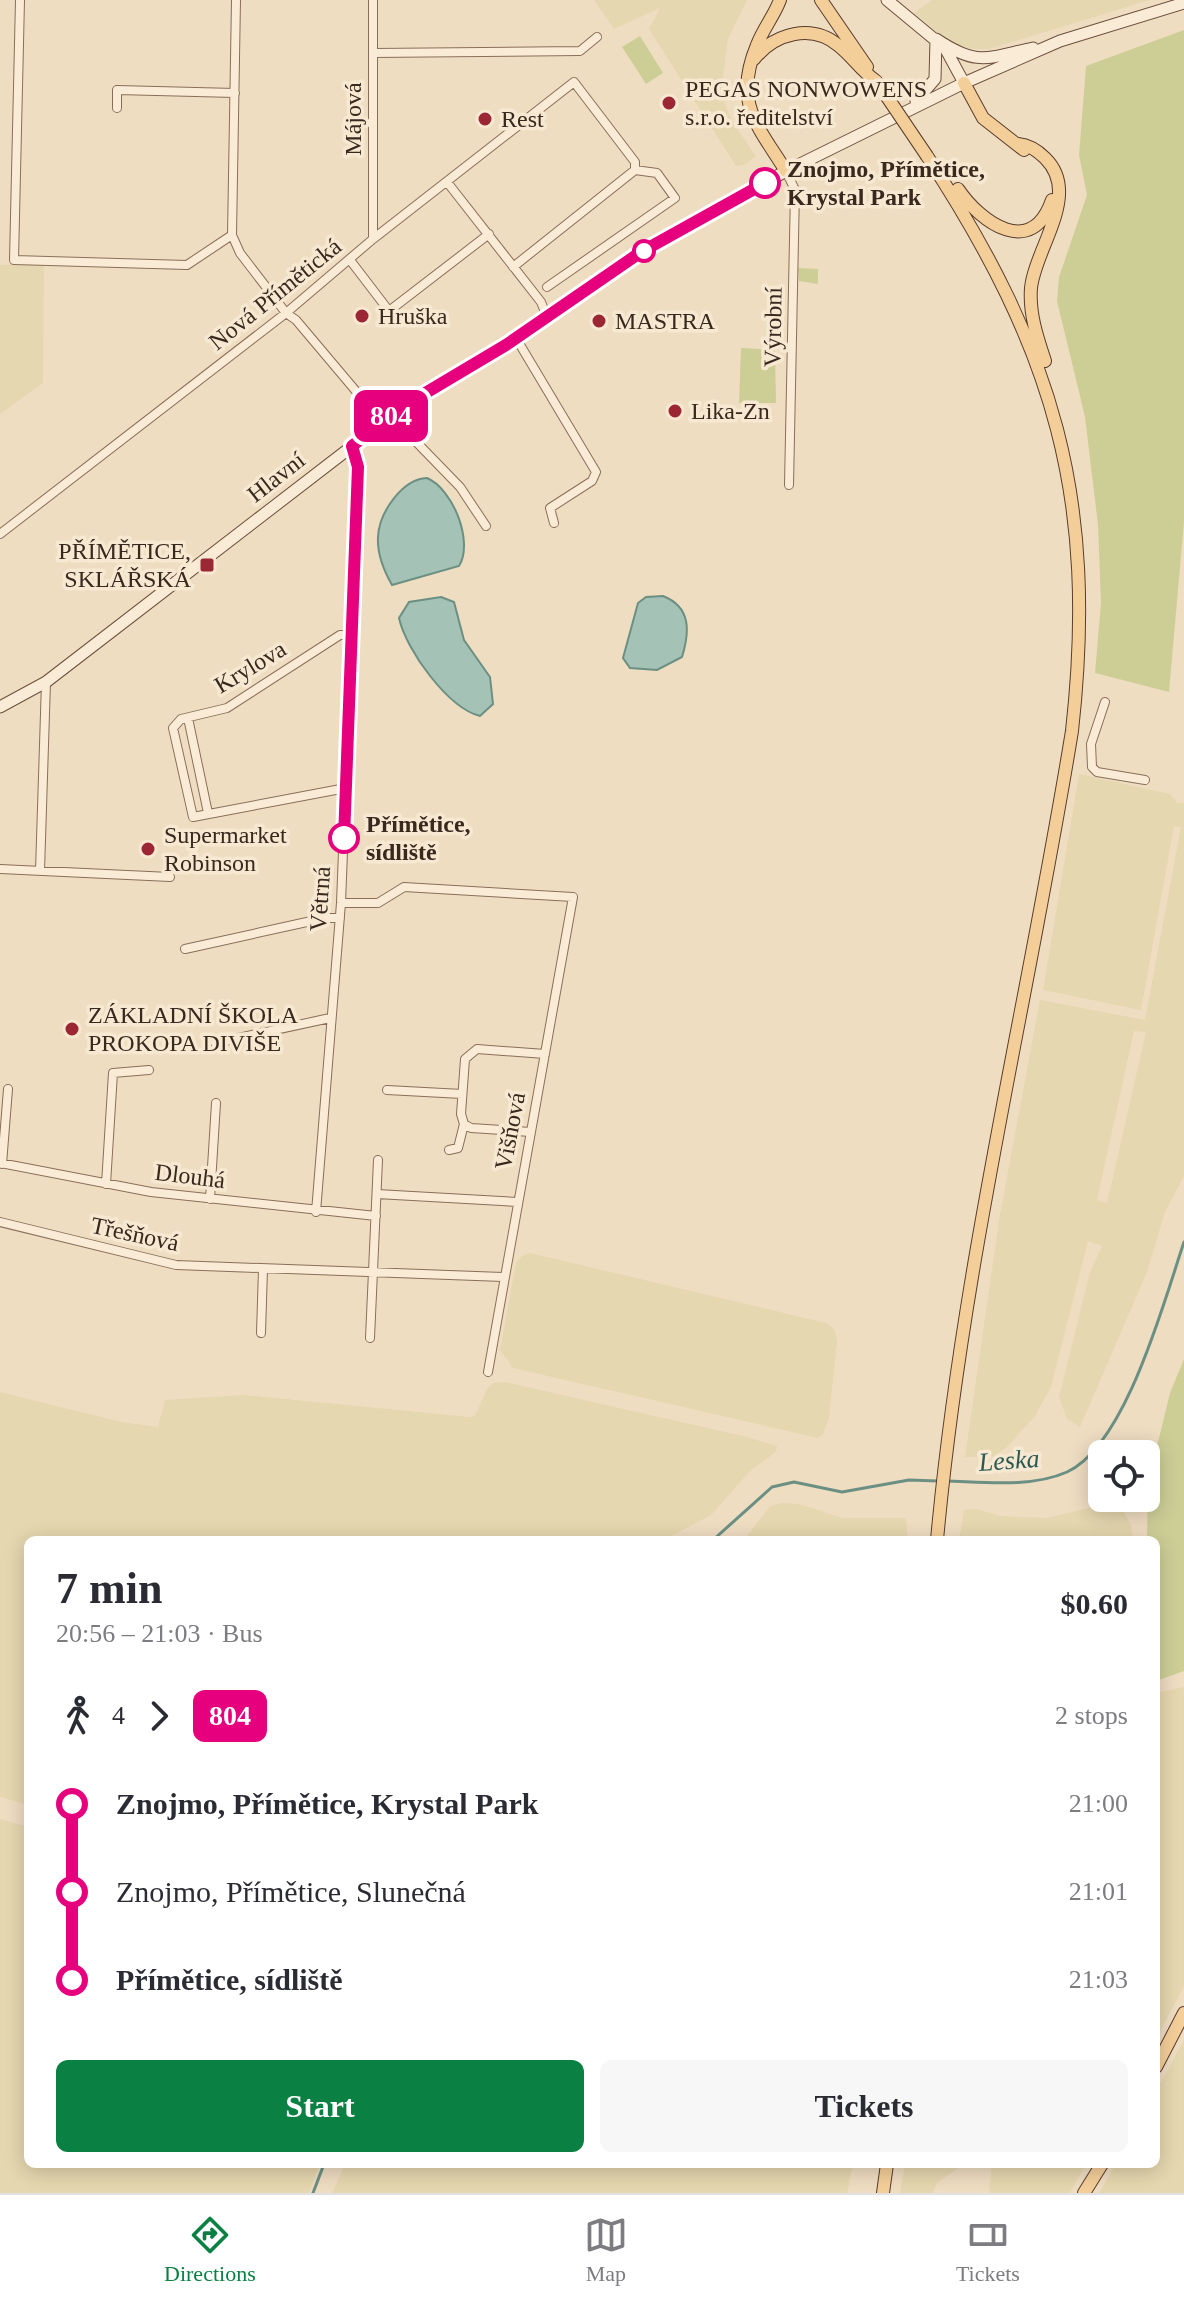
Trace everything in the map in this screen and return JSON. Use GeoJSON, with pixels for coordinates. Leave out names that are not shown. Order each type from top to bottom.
{"type":"FeatureCollection","features":[{"type":"Feature","properties":{"kind":"main road"},"geometry":{"type":"LineString","coordinates":[[780,0],[752,61],[745,88],[749,111],[786,171]]}},
{"type":"Feature","properties":{"kind":"main road"},"geometry":{"type":"LineString","coordinates":[[821,0],[928,157],[984,247],[1019,314],[1041,372],[1061,443],[1072,492],[1081,582],[1081,652],[1074,715],[1057,824],[983,1206],[937,1536]]}},
{"type":"Feature","properties":{"kind":"main road"},"geometry":{"type":"LineString","coordinates":[[887,0],[963,56],[984,60],[1060,41],[1184,3]]}},
{"type":"Feature","properties":{"kind":"main road"},"geometry":{"type":"LineString","coordinates":[[752,61],[778,39],[812,33],[838,45],[863,72],[877,81]]}},
{"type":"Feature","properties":{"kind":"main road"},"geometry":{"type":"LineString","coordinates":[[928,157],[940,161],[965,200],[990,225],[1008,231],[1023,230],[1047,213],[1053,189],[1043,164],[983,118],[936,39]]}},
{"type":"Feature","properties":{"kind":"main road"},"geometry":{"type":"LineString","coordinates":[[907,109],[935,79],[936,39]]}},
{"type":"Feature","properties":{"kind":"main road","name":"Hlavní"},"geometry":{"type":"LineString","coordinates":[[0,707],[46,682],[387,419],[516,338],[641,252],[786,171],[907,109],[1060,41]]}},
{"type":"Feature","properties":{"kind":"main road"},"geometry":{"type":"LineString","coordinates":[[1018,144],[1045,157],[1059,186],[1059,200],[1034,269],[1031,292],[1034,326],[1059,404],[1061,443]]}},
{"type":"Feature","properties":{"kind":"main road"},"geometry":{"type":"LineString","coordinates":[[1160,2059],[1184,2013]]}},
{"type":"Feature","properties":{"kind":"main road"},"geometry":{"type":"LineString","coordinates":[[883,2193],[886,2168]]}},
{"type":"Feature","properties":{"kind":"main road"},"geometry":{"type":"LineString","coordinates":[[1084,2193],[1100,2168]]}},
{"type":"Feature","properties":{"kind":"street"},"geometry":{"type":"LineString","coordinates":[[20,0],[14,260],[187,265],[232,235]]}},
{"type":"Feature","properties":{"kind":"street"},"geometry":{"type":"LineString","coordinates":[[236,0],[232,235],[240,253],[286,313],[387,419],[460,487],[486,526]]}},
{"type":"Feature","properties":{"kind":"street","name":"Májová"},"geometry":{"type":"LineString","coordinates":[[373,0],[373,239]]}},
{"type":"Feature","properties":{"kind":"street"},"geometry":{"type":"LineString","coordinates":[[373,53],[580,51],[597,37]]}},
{"type":"Feature","properties":{"kind":"street","name":"Nová Přímětická"},"geometry":{"type":"LineString","coordinates":[[0,534],[286,313],[373,239],[574,82],[635,162],[635,170]]}},
{"type":"Feature","properties":{"kind":"street"},"geometry":{"type":"LineString","coordinates":[[117,108],[117,90],[235,93]]}},
{"type":"Feature","properties":{"kind":"street"},"geometry":{"type":"LineString","coordinates":[[513,267],[635,170],[657,173],[675,198],[547,287]]}},
{"type":"Feature","properties":{"kind":"street","name":"Výrobní"},"geometry":{"type":"LineString","coordinates":[[786,171],[795,190],[789,485]]}},
{"type":"Feature","properties":{"kind":"street"},"geometry":{"type":"LineString","coordinates":[[447,182],[541,302],[547,317]]}},
{"type":"Feature","properties":{"kind":"street"},"geometry":{"type":"LineString","coordinates":[[350,260],[389,311],[489,234]]}},
{"type":"Feature","properties":{"kind":"street"},"geometry":{"type":"LineString","coordinates":[[516,338],[596,472],[592,481],[550,508],[554,523]]}},
{"type":"Feature","properties":{"kind":"street","name":"Větrná"},"geometry":{"type":"LineString","coordinates":[[316,1212],[341,903],[358,467],[352,446]]}},
{"type":"Feature","properties":{"kind":"street","name":"Krylova"},"geometry":{"type":"LineString","coordinates":[[188,718],[227,708],[340,635],[353,635]]}},
{"type":"Feature","properties":{"kind":"street"},"geometry":{"type":"LineString","coordinates":[[40,871],[46,682]]}},
{"type":"Feature","properties":{"kind":"street"},"geometry":{"type":"LineString","coordinates":[[1105,702],[1091,744],[1092,767],[1097,772],[1145,780]]}},
{"type":"Feature","properties":{"kind":"street"},"geometry":{"type":"LineString","coordinates":[[208,813],[188,718],[173,728],[193,817],[346,788]]}},
{"type":"Feature","properties":{"kind":"street"},"geometry":{"type":"LineString","coordinates":[[0,869],[170,877]]}},
{"type":"Feature","properties":{"kind":"street","name":"Višňová"},"geometry":{"type":"LineString","coordinates":[[341,903],[378,903],[404,887],[573,897],[488,1372]]}},
{"type":"Feature","properties":{"kind":"street"},"geometry":{"type":"LineString","coordinates":[[185,949],[325,918],[340,918]]}},
{"type":"Feature","properties":{"kind":"street"},"geometry":{"type":"LineString","coordinates":[[215,1043],[330,1018]]}},
{"type":"Feature","properties":{"kind":"street"},"geometry":{"type":"LineString","coordinates":[[449,1150],[458,1148],[464,1124],[462,1094],[465,1059],[472,1050],[545,1054]]}},
{"type":"Feature","properties":{"kind":"street"},"geometry":{"type":"LineString","coordinates":[[106,1184],[113,1073],[149,1070]]}},
{"type":"Feature","properties":{"kind":"street"},"geometry":{"type":"LineString","coordinates":[[1,1164],[8,1089]]}},
{"type":"Feature","properties":{"kind":"street"},"geometry":{"type":"LineString","coordinates":[[387,1090],[462,1094]]}},
{"type":"Feature","properties":{"kind":"street"},"geometry":{"type":"LineString","coordinates":[[210,1199],[216,1103]]}},
{"type":"Feature","properties":{"kind":"street"},"geometry":{"type":"LineString","coordinates":[[464,1124],[531,1132]]}},
{"type":"Feature","properties":{"kind":"street"},"geometry":{"type":"LineString","coordinates":[[370,1338],[378,1160]]}},
{"type":"Feature","properties":{"kind":"street","name":"Dlouhá"},"geometry":{"type":"LineString","coordinates":[[1,1164],[210,1199],[376,1216]]}},
{"type":"Feature","properties":{"kind":"street"},"geometry":{"type":"LineString","coordinates":[[377,1194],[517,1202]]}},
{"type":"Feature","properties":{"kind":"street","name":"Třešňová"},"geometry":{"type":"LineString","coordinates":[[0,1222],[176,1265],[503,1277]]}},
{"type":"Feature","properties":{"kind":"street"},"geometry":{"type":"LineString","coordinates":[[261,1333],[263,1269]]}},
{"type":"Feature","properties":{"kind":"shaded area"},"geometry":{"type":"Polygon","coordinates":[[[594,0],[747,0],[728,39],[721,94],[733,123],[756,156],[744,165],[736,166],[649,29],[660,8],[614,29],[594,0]]]}},
{"type":"Feature","properties":{"kind":"shaded area"},"geometry":{"type":"Polygon","coordinates":[[[932,0],[1150,0],[989,49],[971,49],[951,43],[914,13],[932,0]]]}},
{"type":"Feature","properties":{"kind":"shaded area"},"geometry":{"type":"Polygon","coordinates":[[[44,263],[43,383],[0,414],[0,265],[44,263]]]}},
{"type":"Feature","properties":{"kind":"shaded area"},"geometry":{"type":"Polygon","coordinates":[[[427,478],[453,504],[462,531],[463,556],[459,566],[392,585],[379,550],[379,528],[387,508],[401,491],[409,484],[427,478]]]}},
{"type":"Feature","properties":{"kind":"shaded area"},"geometry":{"type":"Polygon","coordinates":[[[663,596],[679,607],[686,621],[682,657],[657,670],[630,668],[623,658],[638,603],[646,597],[663,596]]]}},
{"type":"Feature","properties":{"kind":"shaded area"},"geometry":{"type":"Polygon","coordinates":[[[441,597],[454,602],[464,640],[490,677],[493,704],[480,716],[468,711],[442,690],[419,661],[403,631],[399,618],[409,602],[441,597]]]}},
{"type":"Feature","properties":{"kind":"shaded area"},"geometry":{"type":"Polygon","coordinates":[[[1079,774],[1170,794],[1177,803],[1184,803],[1184,1176],[1165,1212],[1147,1272],[1080,1427],[1067,1419],[1059,1397],[1090,1272],[1102,1246],[1088,1241],[1051,1387],[1035,1416],[1007,1447],[994,1456],[965,1457],[999,1220],[1040,1000],[1145,1020],[1181,827],[1174,826],[1141,1010],[1043,990],[1079,774]],[[1134,1031],[1097,1200],[1107,1203],[1146,1032],[1134,1031]]]}},
{"type":"Feature","properties":{"kind":"shaded area"},"geometry":{"type":"Polygon","coordinates":[[[530,1253],[826,1323],[835,1330],[837,1341],[829,1418],[823,1434],[818,1438],[513,1368],[500,1350],[516,1263],[530,1253]]]}},
{"type":"Feature","properties":{"kind":"shaded area"},"geometry":{"type":"Polygon","coordinates":[[[505,1382],[743,1436],[777,1446],[776,1452],[751,1470],[711,1515],[672,1536],[24,1536],[24,1804],[0,1797],[0,1392],[121,1422],[158,1427],[165,1400],[244,1395],[470,1417],[475,1416],[493,1383],[505,1382]]]}},
{"type":"Feature","properties":{"kind":"shaded area"},"geometry":{"type":"Polygon","coordinates":[[[799,1504],[843,1518],[906,1518],[908,1536],[747,1536],[770,1506],[799,1504]]]}},
{"type":"Feature","properties":{"kind":"shaded area"},"geometry":{"type":"Polygon","coordinates":[[[1088,1508],[1088,1512],[1124,1512],[1132,1536],[960,1536],[964,1510],[977,1509],[1000,1516],[1047,1518],[1088,1508]]]}},
{"type":"Feature","properties":{"kind":"shaded area"},"geometry":{"type":"Polygon","coordinates":[[[1184,1687],[1184,1986],[1160,2031],[1160,1692],[1184,1687]]]}},
{"type":"Feature","properties":{"kind":"shaded area"},"geometry":{"type":"Polygon","coordinates":[[[0,1819],[24,1826],[24,2168],[318,2168],[309,2193],[0,2193],[0,1819]]]}},
{"type":"Feature","properties":{"kind":"shaded area"},"geometry":{"type":"Polygon","coordinates":[[[1184,2040],[1184,2193],[1099,2193],[1114,2168],[1160,2168],[1160,2084],[1184,2040]]]}},
{"type":"Feature","properties":{"kind":"shaded area"},"geometry":{"type":"Polygon","coordinates":[[[343,2168],[852,2168],[847,2193],[332,2193],[343,2168]]]}},
{"type":"Feature","properties":{"kind":"shaded area"},"geometry":{"type":"Polygon","coordinates":[[[904,2168],[958,2168],[937,2183],[933,2193],[900,2193],[904,2168]]]}},
{"type":"Feature","properties":{"kind":"shaded area"},"geometry":{"type":"Polygon","coordinates":[[[992,2168],[1084,2168],[1070,2193],[989,2193],[992,2168]]]}},
{"type":"Feature","properties":{"kind":"green space"},"geometry":{"type":"Polygon","coordinates":[[[1184,30],[1184,522],[1169,692],[1095,673],[1101,603],[1098,525],[1085,417],[1057,301],[1059,277],[1087,195],[1079,155],[1086,66],[1184,30]]]}},
{"type":"Feature","properties":{"kind":"green space"},"geometry":{"type":"Polygon","coordinates":[[[640,36],[663,73],[646,84],[622,47],[640,36]]]}},
{"type":"Feature","properties":{"kind":"green space"},"geometry":{"type":"Polygon","coordinates":[[[798,268],[818,269],[818,284],[799,281],[798,268]]]}},
{"type":"Feature","properties":{"kind":"green space"},"geometry":{"type":"Polygon","coordinates":[[[741,348],[775,350],[776,403],[739,403],[741,348]]]}},
{"type":"Feature","properties":{"kind":"green space"},"geometry":{"type":"Polygon","coordinates":[[[1184,1359],[1184,1671],[1160,1680],[1160,1536],[1147,1536],[1147,1512],[1160,1512],[1159,1440],[1170,1393],[1184,1359]]]}},
{"type":"Feature","properties":{"kind":"waterway","name":"Leska"},"geometry":{"type":"LineString","coordinates":[[946,1481],[1007,1483],[1038,1480],[1067,1472],[1088,1457],[1125,1403],[1154,1334],[1184,1242]]}},
{"type":"Feature","properties":{"kind":"waterway","name":"Leska"},"geometry":{"type":"LineString","coordinates":[[717,1536],[772,1487],[794,1482],[842,1492],[909,1480],[938,1481]]}},
{"type":"Feature","properties":{"kind":"waterway","name":"Leska"},"geometry":{"type":"LineString","coordinates":[[313,2193],[322,2168]]}},
{"type":"Feature","properties":{"kind":"bus line","name":"804"},"geometry":{"type":"LineString","coordinates":[[344,838],[358,467],[352,446],[407,404],[506,345],[641,252],[765,183]]}},
{"type":"Feature","properties":{"kind":"place","name":"PEGAS NONWOWENS s.r.o. ředitelství"},"geometry":{"type":"Point","coordinates":[669,103]}},
{"type":"Feature","properties":{"kind":"place","name":"Rest"},"geometry":{"type":"Point","coordinates":[485,119]}},
{"type":"Feature","properties":{"kind":"place","name":"Znojmo, Přímětice, Krystal Park"},"geometry":{"type":"Point","coordinates":[765,183]}},
{"type":"Feature","properties":{"kind":"place","name":"Hruška"},"geometry":{"type":"Point","coordinates":[362,316]}},
{"type":"Feature","properties":{"kind":"place","name":"MASTRA"},"geometry":{"type":"Point","coordinates":[599,321]}},
{"type":"Feature","properties":{"kind":"place","name":"Lika-Zn"},"geometry":{"type":"Point","coordinates":[675,411]}},
{"type":"Feature","properties":{"kind":"place","name":"PŘÍMĚTICE, SKLÁŘSKÁ"},"geometry":{"type":"Point","coordinates":[207,565]}},
{"type":"Feature","properties":{"kind":"place","name":"Přímětice, sídliště"},"geometry":{"type":"Point","coordinates":[344,838]}},
{"type":"Feature","properties":{"kind":"place","name":"Supermarket Robinson"},"geometry":{"type":"Point","coordinates":[148,849]}},
{"type":"Feature","properties":{"kind":"place","name":"ZÁKLADNÍ ŠKOLA PROKOPA DIVIŠE"},"geometry":{"type":"Point","coordinates":[72,1029]}}]}
